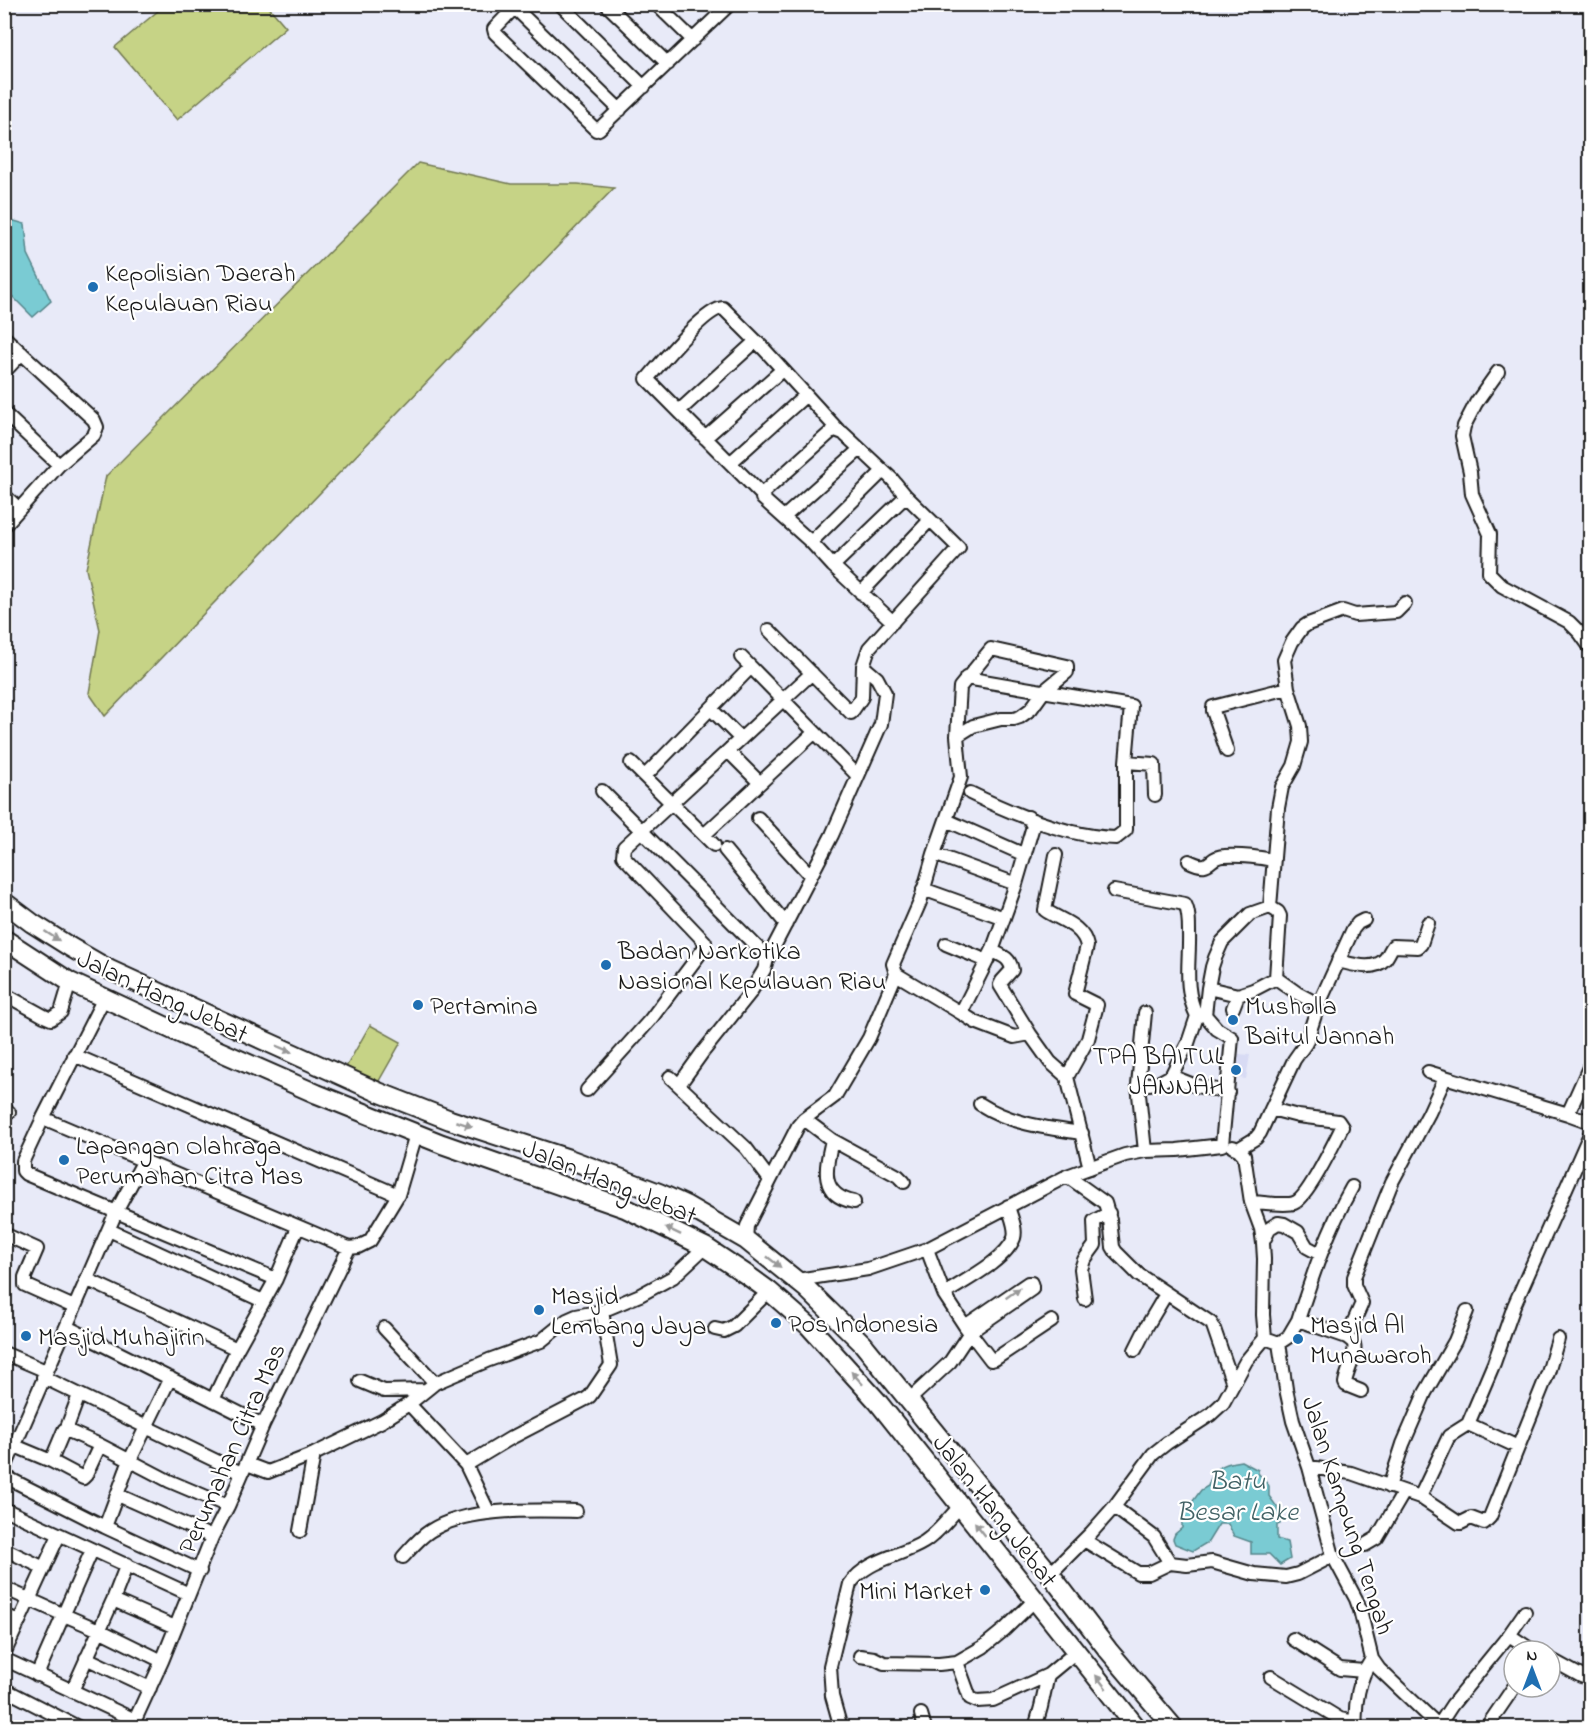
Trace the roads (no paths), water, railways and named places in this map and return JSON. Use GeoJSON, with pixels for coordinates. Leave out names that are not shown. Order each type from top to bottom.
{"type":"FeatureCollection","features":[{"type":"Feature","properties":{"kind":"highway"},"geometry":{"type":"LineString","coordinates":[[4,903],[70,947],[110,970],[378,1092],[450,1120],[569,1159],[659,1193],[687,1206],[746,1240],[830,1310],[863,1344],[1050,1574],[1108,1650],[1174,1728]]}},
{"type":"Feature","properties":{"kind":"highway","name":"Jalan Hang Jebat"},"geometry":{"type":"LineString","coordinates":[[4,939],[70,982],[317,1094],[416,1134],[624,1208],[705,1247],[769,1291],[809,1326],[877,1401],[1137,1728]]}},
{"type":"Feature","properties":{"kind":"highway"},"geometry":{"type":"LineString","coordinates":[[624,1208],[634,1184]]}},
{"type":"Feature","properties":{"kind":"highway"},"geometry":{"type":"LineString","coordinates":[[1124,1713],[1146,1696]]}},
{"type":"Feature","properties":{"kind":"street"},"geometry":{"type":"LineString","coordinates":[[560,4],[644,87]]}},
{"type":"Feature","properties":{"kind":"street"},"geometry":{"type":"LineString","coordinates":[[606,4],[668,64]]}},
{"type":"Feature","properties":{"kind":"street"},"geometry":{"type":"LineString","coordinates":[[656,4],[693,40]]}},
{"type":"Feature","properties":{"kind":"street"},"geometry":{"type":"LineString","coordinates":[[620,110],[517,6],[494,29],[497,36],[596,130],[620,110],[730,4]]}},
{"type":"Feature","properties":{"kind":"street"},"geometry":{"type":"LineString","coordinates":[[769,630],[851,713],[862,697],[863,666],[869,648],[893,622],[959,549],[883,471],[838,431],[723,308],[717,308],[698,324],[647,379],[762,495],[763,500],[811,542],[833,566],[893,622]]}},
{"type":"Feature","properties":{"kind":"street"},"geometry":{"type":"LineString","coordinates":[[4,337],[97,424],[94,435],[59,465],[4,526]]}},
{"type":"Feature","properties":{"kind":"street"},"geometry":{"type":"LineString","coordinates":[[678,411],[756,341]]}},
{"type":"Feature","properties":{"kind":"street"},"geometry":{"type":"LineString","coordinates":[[4,372],[22,353]]}},
{"type":"Feature","properties":{"kind":"street"},"geometry":{"type":"LineString","coordinates":[[705,438],[782,369]]}},
{"type":"Feature","properties":{"kind":"street"},"geometry":{"type":"LineString","coordinates":[[1498,372],[1476,403],[1464,426],[1462,436],[1470,471],[1472,494],[1490,534],[1489,573],[1502,586],[1569,622],[1590,647]]}},
{"type":"Feature","properties":{"kind":"street"},"geometry":{"type":"LineString","coordinates":[[730,463],[806,395]]}},
{"type":"Feature","properties":{"kind":"street"},"geometry":{"type":"LineString","coordinates":[[4,413],[59,465]]}},
{"type":"Feature","properties":{"kind":"street"},"geometry":{"type":"LineString","coordinates":[[762,495],[832,431],[838,431]]}},
{"type":"Feature","properties":{"kind":"street"},"geometry":{"type":"LineString","coordinates":[[784,517],[859,450]]}},
{"type":"Feature","properties":{"kind":"street"},"geometry":{"type":"LineString","coordinates":[[811,542],[883,471]]}},
{"type":"Feature","properties":{"kind":"street"},"geometry":{"type":"LineString","coordinates":[[4,495],[19,509]]}},
{"type":"Feature","properties":{"kind":"street"},"geometry":{"type":"LineString","coordinates":[[833,566],[906,496]]}},
{"type":"Feature","properties":{"kind":"street"},"geometry":{"type":"LineString","coordinates":[[861,593],[930,520]]}},
{"type":"Feature","properties":{"kind":"street"},"geometry":{"type":"LineString","coordinates":[[1270,907],[1278,808],[1282,787],[1294,766],[1301,742],[1300,726],[1288,688],[1284,660],[1292,642],[1302,628],[1308,624],[1342,611],[1355,615],[1396,612],[1405,603]]}},
{"type":"Feature","properties":{"kind":"street"},"geometry":{"type":"LineString","coordinates":[[957,736],[973,726],[1020,717],[1031,710],[1044,691],[1067,672],[1067,666],[992,649],[960,687],[957,736],[961,777],[914,916],[894,959],[893,968],[897,974],[975,1022],[1014,1037],[1030,1034]]}},
{"type":"Feature","properties":{"kind":"street"},"geometry":{"type":"LineString","coordinates":[[741,657],[858,776]]}},
{"type":"Feature","properties":{"kind":"street"},"geometry":{"type":"LineString","coordinates":[[770,1180],[746,1148],[674,1081],[702,1053],[750,993],[764,970],[767,960],[832,835],[881,724],[885,693],[877,678],[863,666]]}},
{"type":"Feature","properties":{"kind":"street"},"geometry":{"type":"LineString","coordinates":[[645,776],[750,668]]}},
{"type":"Feature","properties":{"kind":"street"},"geometry":{"type":"LineString","coordinates":[[587,1090],[650,1020],[705,947],[705,942],[693,928],[623,856],[624,847],[812,673]]}},
{"type":"Feature","properties":{"kind":"street"},"geometry":{"type":"LineString","coordinates":[[966,678],[1130,705],[1126,762],[1126,830],[1116,838],[1095,837],[1064,831],[970,793]]}},
{"type":"Feature","properties":{"kind":"street"},"geometry":{"type":"LineString","coordinates":[[1227,751],[1213,711],[1214,707],[1288,688]]}},
{"type":"Feature","properties":{"kind":"street"},"geometry":{"type":"LineString","coordinates":[[711,709],[741,739]]}},
{"type":"Feature","properties":{"kind":"street"},"geometry":{"type":"LineString","coordinates":[[704,835],[814,733]]}},
{"type":"Feature","properties":{"kind":"street"},"geometry":{"type":"LineString","coordinates":[[728,751],[760,783]]}},
{"type":"Feature","properties":{"kind":"street"},"geometry":{"type":"LineString","coordinates":[[1126,762],[1154,764],[1155,795]]}},
{"type":"Feature","properties":{"kind":"street"},"geometry":{"type":"LineString","coordinates":[[631,763],[720,848],[786,924]]}},
{"type":"Feature","properties":{"kind":"street"},"geometry":{"type":"LineString","coordinates":[[602,791],[766,956],[767,960]]}},
{"type":"Feature","properties":{"kind":"street"},"geometry":{"type":"LineString","coordinates":[[961,1013],[990,956],[1016,884],[1033,826],[1028,817]]}},
{"type":"Feature","properties":{"kind":"street"},"geometry":{"type":"LineString","coordinates":[[758,818],[811,876]]}},
{"type":"Feature","properties":{"kind":"street"},"geometry":{"type":"LineString","coordinates":[[946,820],[1025,855]]}},
{"type":"Feature","properties":{"kind":"street"},"geometry":{"type":"LineString","coordinates":[[934,854],[1016,884]]}},
{"type":"Feature","properties":{"kind":"street"},"geometry":{"type":"LineString","coordinates":[[1056,855],[1045,910],[1071,924],[1086,940],[1087,946],[1075,994],[1097,1005],[1088,1039],[1067,1077]]}},
{"type":"Feature","properties":{"kind":"street"},"geometry":{"type":"LineString","coordinates":[[1189,861],[1206,865],[1210,864],[1214,858],[1221,856],[1250,856],[1273,860]]}},
{"type":"Feature","properties":{"kind":"street"},"geometry":{"type":"LineString","coordinates":[[923,889],[1004,918]]}},
{"type":"Feature","properties":{"kind":"street"},"geometry":{"type":"LineString","coordinates":[[1114,891],[1185,904],[1188,909],[1190,944],[1188,991],[1191,1004],[1217,1029],[1232,1038],[1222,1145]]}},
{"type":"Feature","properties":{"kind":"street"},"geometry":{"type":"LineString","coordinates":[[1270,907],[1280,916],[1275,978]]}},
{"type":"Feature","properties":{"kind":"street"},"geometry":{"type":"LineString","coordinates":[[1172,1076],[1201,1015],[1215,957],[1222,942],[1250,914],[1270,907]]}},
{"type":"Feature","properties":{"kind":"street"},"geometry":{"type":"LineString","coordinates":[[1238,1149],[1256,1138],[1294,1060],[1306,1043],[1318,1006],[1354,926],[1364,921]]}},
{"type":"Feature","properties":{"kind":"street"},"geometry":{"type":"LineString","coordinates":[[1338,961],[1366,967],[1378,964],[1386,959],[1394,946],[1418,947],[1428,923]]}},
{"type":"Feature","properties":{"kind":"street"},"geometry":{"type":"LineString","coordinates":[[946,944],[990,956],[1006,957],[1010,963],[1012,970],[1000,986],[1050,1062],[1067,1077],[1090,1168]]}},
{"type":"Feature","properties":{"kind":"street"},"geometry":{"type":"LineString","coordinates":[[746,1240],[747,1226],[798,1126],[835,1096],[869,1038],[897,974]]}},
{"type":"Feature","properties":{"kind":"street"},"geometry":{"type":"LineString","coordinates":[[1208,988],[1238,995],[1275,978]]}},
{"type":"Feature","properties":{"kind":"street"},"geometry":{"type":"LineString","coordinates":[[1275,978],[1318,1006]]}},
{"type":"Feature","properties":{"kind":"street"},"geometry":{"type":"LineString","coordinates":[[4,994],[51,1019],[61,1012],[70,982]]}},
{"type":"Feature","properties":{"kind":"street"},"geometry":{"type":"LineString","coordinates":[[1233,1008],[1238,995]]}},
{"type":"Feature","properties":{"kind":"street"},"geometry":{"type":"LineString","coordinates":[[104,998],[43,1118],[23,1161],[23,1171],[276,1279]]}},
{"type":"Feature","properties":{"kind":"street"},"geometry":{"type":"LineString","coordinates":[[1144,1013],[1138,1085],[1145,1151]]}},
{"type":"Feature","properties":{"kind":"street"},"geometry":{"type":"LineString","coordinates":[[74,1055],[398,1195]]}},
{"type":"Feature","properties":{"kind":"street"},"geometry":{"type":"LineString","coordinates":[[1568,1114],[1590,1065]]}},
{"type":"Feature","properties":{"kind":"street"},"geometry":{"type":"LineString","coordinates":[[1428,1072],[1590,1122]]}},
{"type":"Feature","properties":{"kind":"street"},"geometry":{"type":"LineString","coordinates":[[1138,1085],[1148,1085],[1172,1076],[1196,1086],[1228,1092]]}},
{"type":"Feature","properties":{"kind":"street"},"geometry":{"type":"LineString","coordinates":[[1347,1337],[1362,1303],[1354,1285],[1354,1277],[1392,1182],[1445,1078]]}},
{"type":"Feature","properties":{"kind":"street"},"geometry":{"type":"LineString","coordinates":[[980,1104],[1013,1120],[1082,1133]]}},
{"type":"Feature","properties":{"kind":"street"},"geometry":{"type":"LineString","coordinates":[[1251,1202],[1297,1202],[1310,1187],[1342,1127],[1338,1121],[1298,1116],[1271,1109]]}},
{"type":"Feature","properties":{"kind":"street"},"geometry":{"type":"LineString","coordinates":[[43,1118],[349,1248],[358,1247],[370,1241],[398,1195],[416,1134]]}},
{"type":"Feature","properties":{"kind":"street"},"geometry":{"type":"LineString","coordinates":[[804,1119],[832,1140],[898,1176],[904,1182]]}},
{"type":"Feature","properties":{"kind":"street"},"geometry":{"type":"LineString","coordinates":[[1420,1497],[1446,1440],[1451,1434],[1468,1424],[1494,1363],[1514,1306],[1590,1134]]}},
{"type":"Feature","properties":{"kind":"street"},"geometry":{"type":"LineString","coordinates":[[832,1140],[825,1174],[836,1194],[844,1200],[854,1202]]}},
{"type":"Feature","properties":{"kind":"street"},"geometry":{"type":"LineString","coordinates":[[796,1280],[868,1269],[927,1249],[1067,1176],[1125,1155],[1145,1151],[1222,1145],[1238,1149],[1244,1155],[1251,1202],[1261,1229],[1263,1243],[1265,1338],[1246,1361],[1223,1403],[1210,1415],[1153,1454],[1114,1507],[1050,1574]]}},
{"type":"Feature","properties":{"kind":"street"},"geometry":{"type":"LineString","coordinates":[[4,1470],[116,1212],[143,1162]]}},
{"type":"Feature","properties":{"kind":"street"},"geometry":{"type":"LineString","coordinates":[[1067,1176],[1103,1200],[1116,1252],[1139,1275],[1214,1326],[1233,1384]]}},
{"type":"Feature","properties":{"kind":"street"},"geometry":{"type":"LineString","coordinates":[[1265,1338],[1279,1342],[1288,1337],[1298,1320],[1320,1254],[1352,1186]]}},
{"type":"Feature","properties":{"kind":"street"},"geometry":{"type":"LineString","coordinates":[[944,1294],[999,1260],[1013,1239],[1015,1230],[1008,1206]]}},
{"type":"Feature","properties":{"kind":"street"},"geometry":{"type":"LineString","coordinates":[[1085,1299],[1081,1269],[1084,1260],[1095,1245],[1094,1221],[1108,1213]]}},
{"type":"Feature","properties":{"kind":"street"},"geometry":{"type":"LineString","coordinates":[[1263,1243],[1270,1228],[1278,1223],[1284,1224],[1298,1232],[1307,1247],[1320,1254]]}},
{"type":"Feature","properties":{"kind":"street","name":"Perumahan Citra Mas"},"geometry":{"type":"LineString","coordinates":[[213,1400],[237,1349],[276,1279],[298,1227]]}},
{"type":"Feature","properties":{"kind":"street"},"geometry":{"type":"LineString","coordinates":[[109,1230],[263,1300]]}},
{"type":"Feature","properties":{"kind":"street"},"geometry":{"type":"LineString","coordinates":[[4,1234],[37,1249],[24,1277],[25,1285],[74,1307]]}},
{"type":"Feature","properties":{"kind":"street"},"geometry":{"type":"LineString","coordinates":[[4,1353],[79,1395],[146,1426],[244,1469],[268,1472],[314,1454],[382,1422],[430,1387],[489,1360],[542,1341],[562,1323],[576,1316],[602,1311],[640,1295],[672,1277],[705,1247]]}},
{"type":"Feature","properties":{"kind":"street","name":"Perumahan Citra Mas"},"geometry":{"type":"LineString","coordinates":[[72,1691],[135,1720],[162,1661],[212,1537],[263,1425],[349,1248]]}},
{"type":"Feature","properties":{"kind":"street"},"geometry":{"type":"LineString","coordinates":[[927,1249],[944,1294],[989,1359],[994,1360],[1052,1322]]}},
{"type":"Feature","properties":{"kind":"street"},"geometry":{"type":"LineString","coordinates":[[86,1279],[237,1349]]}},
{"type":"Feature","properties":{"kind":"street"},"geometry":{"type":"LineString","coordinates":[[909,1400],[958,1351],[968,1329],[1031,1283],[1032,1289],[968,1329]]}},
{"type":"Feature","properties":{"kind":"street"},"geometry":{"type":"LineString","coordinates":[[715,1329],[724,1331],[734,1326],[769,1291]]}},
{"type":"Feature","properties":{"kind":"street"},"geometry":{"type":"LineString","coordinates":[[1135,1350],[1166,1294]]}},
{"type":"Feature","properties":{"kind":"street"},"geometry":{"type":"LineString","coordinates":[[466,1465],[590,1396],[611,1365],[602,1311]]}},
{"type":"Feature","properties":{"kind":"street"},"geometry":{"type":"LineString","coordinates":[[1389,1487],[1400,1452],[1425,1393],[1455,1341],[1467,1311]]}},
{"type":"Feature","properties":{"kind":"street"},"geometry":{"type":"LineString","coordinates":[[1298,1320],[1353,1341],[1352,1359],[1345,1383],[1361,1391]]}},
{"type":"Feature","properties":{"kind":"street"},"geometry":{"type":"LineString","coordinates":[[67,1327],[263,1425]]}},
{"type":"Feature","properties":{"kind":"street"},"geometry":{"type":"LineString","coordinates":[[384,1328],[430,1387]]}},
{"type":"Feature","properties":{"kind":"street"},"geometry":{"type":"LineString","coordinates":[[1309,1467],[1351,1473],[1420,1497],[1459,1523],[1470,1518],[1482,1523],[1486,1522],[1548,1373],[1558,1339]]}},
{"type":"Feature","properties":{"kind":"street","name":"Jalan Kampung Tengah"},"geometry":{"type":"LineString","coordinates":[[1279,1342],[1293,1421],[1309,1467],[1333,1556],[1356,1599],[1372,1659],[1364,1671],[1356,1702],[1355,1725],[1339,1723]]}},
{"type":"Feature","properties":{"kind":"street"},"geometry":{"type":"LineString","coordinates":[[958,1351],[983,1350]]}},
{"type":"Feature","properties":{"kind":"street"},"geometry":{"type":"LineString","coordinates":[[105,1527],[130,1460],[170,1378]]}},
{"type":"Feature","properties":{"kind":"street"},"geometry":{"type":"LineString","coordinates":[[360,1381],[384,1391],[430,1387]]}},
{"type":"Feature","properties":{"kind":"street"},"geometry":{"type":"LineString","coordinates":[[51,1461],[79,1395]]}},
{"type":"Feature","properties":{"kind":"street"},"geometry":{"type":"LineString","coordinates":[[409,1404],[466,1465],[489,1513]]}},
{"type":"Feature","properties":{"kind":"street"},"geometry":{"type":"LineString","coordinates":[[1468,1424],[1518,1447]]}},
{"type":"Feature","properties":{"kind":"street"},"geometry":{"type":"LineString","coordinates":[[66,1430],[169,1481],[228,1506]]}},
{"type":"Feature","properties":{"kind":"street"},"geometry":{"type":"LineString","coordinates":[[15,1446],[83,1478],[100,1445]]}},
{"type":"Feature","properties":{"kind":"street"},"geometry":{"type":"LineString","coordinates":[[300,1531],[314,1454]]}},
{"type":"Feature","properties":{"kind":"street"},"geometry":{"type":"LineString","coordinates":[[4,1476],[105,1527],[200,1570]]}},
{"type":"Feature","properties":{"kind":"street"},"geometry":{"type":"LineString","coordinates":[[1365,1545],[1377,1538],[1404,1492]]}},
{"type":"Feature","properties":{"kind":"street"},"geometry":{"type":"LineString","coordinates":[[118,1495],[212,1537]]}},
{"type":"Feature","properties":{"kind":"street"},"geometry":{"type":"LineString","coordinates":[[841,1728],[832,1696],[830,1666],[850,1584],[854,1578],[877,1562],[903,1553],[935,1534],[961,1505]]}},
{"type":"Feature","properties":{"kind":"street"},"geometry":{"type":"LineString","coordinates":[[1114,1507],[1154,1537],[1170,1563]]}},
{"type":"Feature","properties":{"kind":"street"},"geometry":{"type":"LineString","coordinates":[[4,1509],[189,1594]]}},
{"type":"Feature","properties":{"kind":"street"},"geometry":{"type":"LineString","coordinates":[[403,1557],[420,1538],[452,1520],[489,1513],[576,1511]]}},
{"type":"Feature","properties":{"kind":"street"},"geometry":{"type":"LineString","coordinates":[[4,1654],[58,1535]]}},
{"type":"Feature","properties":{"kind":"street"},"geometry":{"type":"LineString","coordinates":[[1084,1540],[1138,1573],[1149,1573],[1170,1563],[1187,1565],[1212,1562],[1254,1574],[1286,1577],[1298,1574],[1333,1556]]}},
{"type":"Feature","properties":{"kind":"street"},"geometry":{"type":"LineString","coordinates":[[4,1549],[44,1568]]}},
{"type":"Feature","properties":{"kind":"street"},"geometry":{"type":"LineString","coordinates":[[37,1675],[92,1550]]}},
{"type":"Feature","properties":{"kind":"street"},"geometry":{"type":"LineString","coordinates":[[4,1659],[72,1691],[127,1564]]}},
{"type":"Feature","properties":{"kind":"street"},"geometry":{"type":"LineString","coordinates":[[4,1588],[162,1661]]}},
{"type":"Feature","properties":{"kind":"street"},"geometry":{"type":"LineString","coordinates":[[113,1600],[176,1627]]}},
{"type":"Feature","properties":{"kind":"street"},"geometry":{"type":"LineString","coordinates":[[860,1656],[874,1658],[884,1664],[957,1662],[983,1647],[1035,1600]]}},
{"type":"Feature","properties":{"kind":"street"},"geometry":{"type":"LineString","coordinates":[[1372,1659],[1379,1669],[1440,1726],[1452,1705],[1525,1612]]}},
{"type":"Feature","properties":{"kind":"street"},"geometry":{"type":"LineString","coordinates":[[4,1615],[19,1621]]}},
{"type":"Feature","properties":{"kind":"street"},"geometry":{"type":"LineString","coordinates":[[1509,1635],[1515,1639]]}},
{"type":"Feature","properties":{"kind":"street"},"geometry":{"type":"LineString","coordinates":[[1293,1639],[1340,1669],[1364,1671]]}},
{"type":"Feature","properties":{"kind":"street"},"geometry":{"type":"LineString","coordinates":[[957,1662],[970,1698],[977,1701],[993,1700],[1048,1675],[1077,1652]]}},
{"type":"Feature","properties":{"kind":"street"},"geometry":{"type":"LineString","coordinates":[[86,1658],[150,1688]]}},
{"type":"Feature","properties":{"kind":"street"},"geometry":{"type":"LineString","coordinates":[[1562,1666],[1590,1679]]}},
{"type":"Feature","properties":{"kind":"street"},"geometry":{"type":"LineString","coordinates":[[1035,1728],[1048,1675]]}},
{"type":"Feature","properties":{"kind":"street"},"geometry":{"type":"LineString","coordinates":[[1271,1677],[1339,1723]]}},
{"type":"Feature","properties":{"kind":"street"},"geometry":{"type":"LineString","coordinates":[[4,1689],[80,1728]]}},
{"type":"Feature","properties":{"kind":"street"},"geometry":{"type":"LineString","coordinates":[[1486,1728],[1506,1699]]}},
{"type":"Feature","properties":{"kind":"street"},"geometry":{"type":"LineString","coordinates":[[921,1714],[925,1728]]}},
{"type":"Feature","properties":{"kind":"water"},"geometry":{"type":"Polygon","coordinates":[[[4,218],[25,224],[28,254],[51,301],[33,317],[5,289],[4,218]]]}},
{"type":"Feature","properties":{"kind":"water","name":"Batu Besar Lake"},"geometry":{"type":"Polygon","coordinates":[[[1241,1461],[1258,1470],[1269,1486],[1269,1496],[1277,1507],[1280,1524],[1277,1525],[1277,1539],[1287,1542],[1290,1559],[1280,1565],[1269,1554],[1251,1554],[1251,1542],[1234,1536],[1228,1524],[1219,1524],[1208,1542],[1193,1551],[1175,1544],[1173,1539],[1182,1528],[1182,1516],[1201,1490],[1208,1486],[1213,1474],[1223,1465],[1241,1461]]]}},
{"type":"Feature","properties":{"kind":"place","name":"Kepolisian Daerah Kepulauan Riau"},"geometry":{"type":"Point","coordinates":[93,287]}},
{"type":"Feature","properties":{"kind":"place","name":"Badan Narkotika Nasional Kepulauan Riau"},"geometry":{"type":"Point","coordinates":[606,965]}},
{"type":"Feature","properties":{"kind":"place","name":"Pertamina"},"geometry":{"type":"Point","coordinates":[418,1005]}},
{"type":"Feature","properties":{"kind":"place","name":"Musholla Baitul Jannah"},"geometry":{"type":"Point","coordinates":[1233,1020]}},
{"type":"Feature","properties":{"kind":"place","name":"TPA BAITUL JANNAH"},"geometry":{"type":"Point","coordinates":[1236,1070]}},
{"type":"Feature","properties":{"kind":"place","name":"Lapangan Olahraga Perumahan Citra Mas"},"geometry":{"type":"Point","coordinates":[64,1160]}},
{"type":"Feature","properties":{"kind":"place","name":"Masjid Lembang Jaya"},"geometry":{"type":"Point","coordinates":[539,1310]}},
{"type":"Feature","properties":{"kind":"place","name":"Pos Indonesia"},"geometry":{"type":"Point","coordinates":[776,1323]}},
{"type":"Feature","properties":{"kind":"place","name":"Masjid Muhajirin"},"geometry":{"type":"Point","coordinates":[26,1336]}},
{"type":"Feature","properties":{"kind":"place","name":"Masjid Al Munawaroh"},"geometry":{"type":"Point","coordinates":[1298,1339]}},
{"type":"Feature","properties":{"kind":"place","name":"Mini Market"},"geometry":{"type":"Point","coordinates":[985,1590]}}]}
